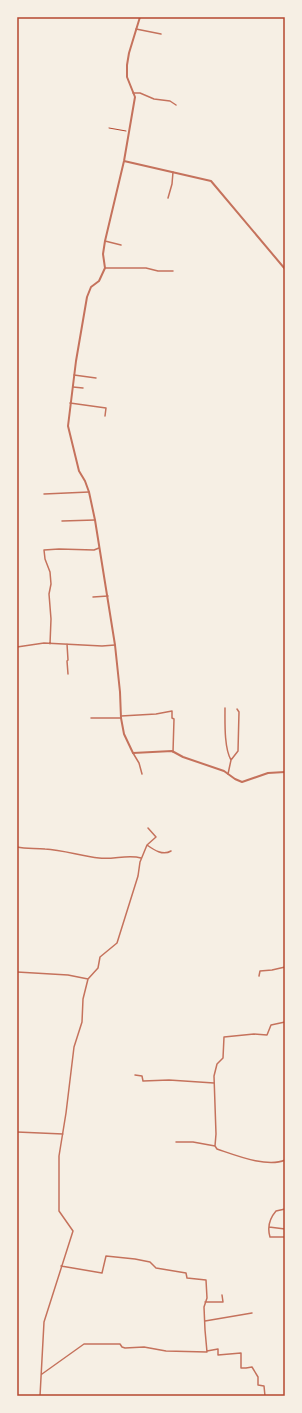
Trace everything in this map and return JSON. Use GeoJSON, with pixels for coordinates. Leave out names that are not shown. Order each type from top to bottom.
{"type":"FeatureCollection","features":[{"type":"Feature","properties":{"kind":"street"},"geometry":{"type":"LineString","coordinates":[[140,17],[127,64],[128,76],[135,97],[124,161],[105,241],[103,254],[105,268],[98,281],[91,287],[87,297],[70,403],[68,426],[79,471],[89,492],[95,520],[115,645],[121,717],[124,734],[139,763],[142,774]]}},
{"type":"Feature","properties":{"kind":"street"},"geometry":{"type":"LineString","coordinates":[[136,29],[161,34]]}},
{"type":"Feature","properties":{"kind":"street"},"geometry":{"type":"LineString","coordinates":[[133,93],[140,93],[154,99],[170,101],[176,105]]}},
{"type":"Feature","properties":{"kind":"street"},"geometry":{"type":"LineString","coordinates":[[124,161],[211,181],[285,269]]}},
{"type":"Feature","properties":{"kind":"street"},"geometry":{"type":"LineString","coordinates":[[168,198],[175,169]]}},
{"type":"Feature","properties":{"kind":"street"},"geometry":{"type":"LineString","coordinates":[[105,241],[121,245]]}},
{"type":"Feature","properties":{"kind":"street"},"geometry":{"type":"LineString","coordinates":[[105,268],[146,268],[158,271],[174,271]]}},
{"type":"Feature","properties":{"kind":"street"},"geometry":{"type":"LineString","coordinates":[[74,376],[96,378]]}},
{"type":"Feature","properties":{"kind":"street"},"geometry":{"type":"LineString","coordinates":[[73,387],[83,388]]}},
{"type":"Feature","properties":{"kind":"street"},"geometry":{"type":"LineString","coordinates":[[70,403],[106,408],[105,416]]}},
{"type":"Feature","properties":{"kind":"street"},"geometry":{"type":"LineString","coordinates":[[44,494],[89,492]]}},
{"type":"Feature","properties":{"kind":"street"},"geometry":{"type":"LineString","coordinates":[[62,521],[95,520]]}},
{"type":"Feature","properties":{"kind":"street"},"geometry":{"type":"LineString","coordinates":[[50,644],[51,584],[50,572],[44,559],[44,550],[94,550],[99,548]]}},
{"type":"Feature","properties":{"kind":"street"},"geometry":{"type":"LineString","coordinates":[[93,597],[108,596]]}},
{"type":"Feature","properties":{"kind":"street"},"geometry":{"type":"LineString","coordinates":[[17,647],[37,644],[115,645]]}},
{"type":"Feature","properties":{"kind":"street"},"geometry":{"type":"LineString","coordinates":[[67,644],[68,660],[66,661],[68,674]]}},
{"type":"Feature","properties":{"kind":"street"},"geometry":{"type":"LineString","coordinates":[[225,708],[228,752],[231,760]]}},
{"type":"Feature","properties":{"kind":"street"},"geometry":{"type":"LineString","coordinates":[[228,774],[231,760],[238,751],[239,712],[237,709]]}},
{"type":"Feature","properties":{"kind":"street"},"geometry":{"type":"LineString","coordinates":[[91,718],[156,714],[172,711],[172,718],[174,719],[173,752]]}},
{"type":"Feature","properties":{"kind":"street"},"geometry":{"type":"LineString","coordinates":[[133,752],[173,752],[224,771],[242,782],[268,773],[285,772]]}},
{"type":"Feature","properties":{"kind":"street"},"geometry":{"type":"LineString","coordinates":[[40,1396],[42,1374],[42,1336],[44,1322],[73,1231],[59,1210],[59,1156],[74,1047],[82,1022],[83,999],[88,980],[98,968],[100,957],[117,943],[138,876],[142,858],[147,845],[156,837],[148,828]]}},
{"type":"Feature","properties":{"kind":"street"},"geometry":{"type":"LineString","coordinates":[[147,845],[155,851],[168,853],[171,851]]}},
{"type":"Feature","properties":{"kind":"street"},"geometry":{"type":"LineString","coordinates":[[17,847],[27,849],[44,848],[99,859],[115,859],[130,856],[142,858]]}},
{"type":"Feature","properties":{"kind":"street"},"geometry":{"type":"LineString","coordinates":[[259,976],[260,971],[285,967]]}},
{"type":"Feature","properties":{"kind":"street"},"geometry":{"type":"LineString","coordinates":[[17,972],[68,975],[88,980]]}},
{"type":"Feature","properties":{"kind":"street"},"geometry":{"type":"LineString","coordinates":[[215,1146],[214,1076],[217,1064],[223,1058],[224,1037],[248,1034],[267,1035],[271,1025],[285,1022]]}},
{"type":"Feature","properties":{"kind":"street"},"geometry":{"type":"LineString","coordinates":[[135,1075],[142,1076],[142,1081],[169,1080],[214,1083]]}},
{"type":"Feature","properties":{"kind":"street"},"geometry":{"type":"LineString","coordinates":[[17,1132],[63,1134]]}},
{"type":"Feature","properties":{"kind":"street"},"geometry":{"type":"LineString","coordinates":[[176,1142],[193,1142],[215,1146],[216,1149],[254,1160],[279,1163],[285,1160]]}},
{"type":"Feature","properties":{"kind":"street"},"geometry":{"type":"LineString","coordinates":[[285,1209],[276,1210],[270,1220],[268,1232],[270,1237],[285,1237]]}},
{"type":"Feature","properties":{"kind":"street"},"geometry":{"type":"LineString","coordinates":[[269,1227],[285,1229]]}},
{"type":"Feature","properties":{"kind":"street"},"geometry":{"type":"LineString","coordinates":[[61,1266],[102,1273],[106,1256],[150,1262],[156,1268],[186,1273],[187,1278],[206,1280],[205,1321],[207,1351]]}},
{"type":"Feature","properties":{"kind":"street"},"geometry":{"type":"LineString","coordinates":[[205,1302],[222,1302],[222,1295]]}},
{"type":"Feature","properties":{"kind":"street"},"geometry":{"type":"LineString","coordinates":[[205,1321],[252,1313]]}},
{"type":"Feature","properties":{"kind":"street"},"geometry":{"type":"LineString","coordinates":[[42,1374],[84,1344],[120,1344],[125,1348],[144,1347],[166,1351],[187,1352],[207,1352],[218,1349],[218,1355],[241,1354],[241,1368],[252,1367],[258,1377],[258,1385],[264,1386],[265,1388],[266,1396]]}},
{"type":"Feature","properties":{"kind":"path"},"geometry":{"type":"LineString","coordinates":[[108,128],[129,131]]}}]}
